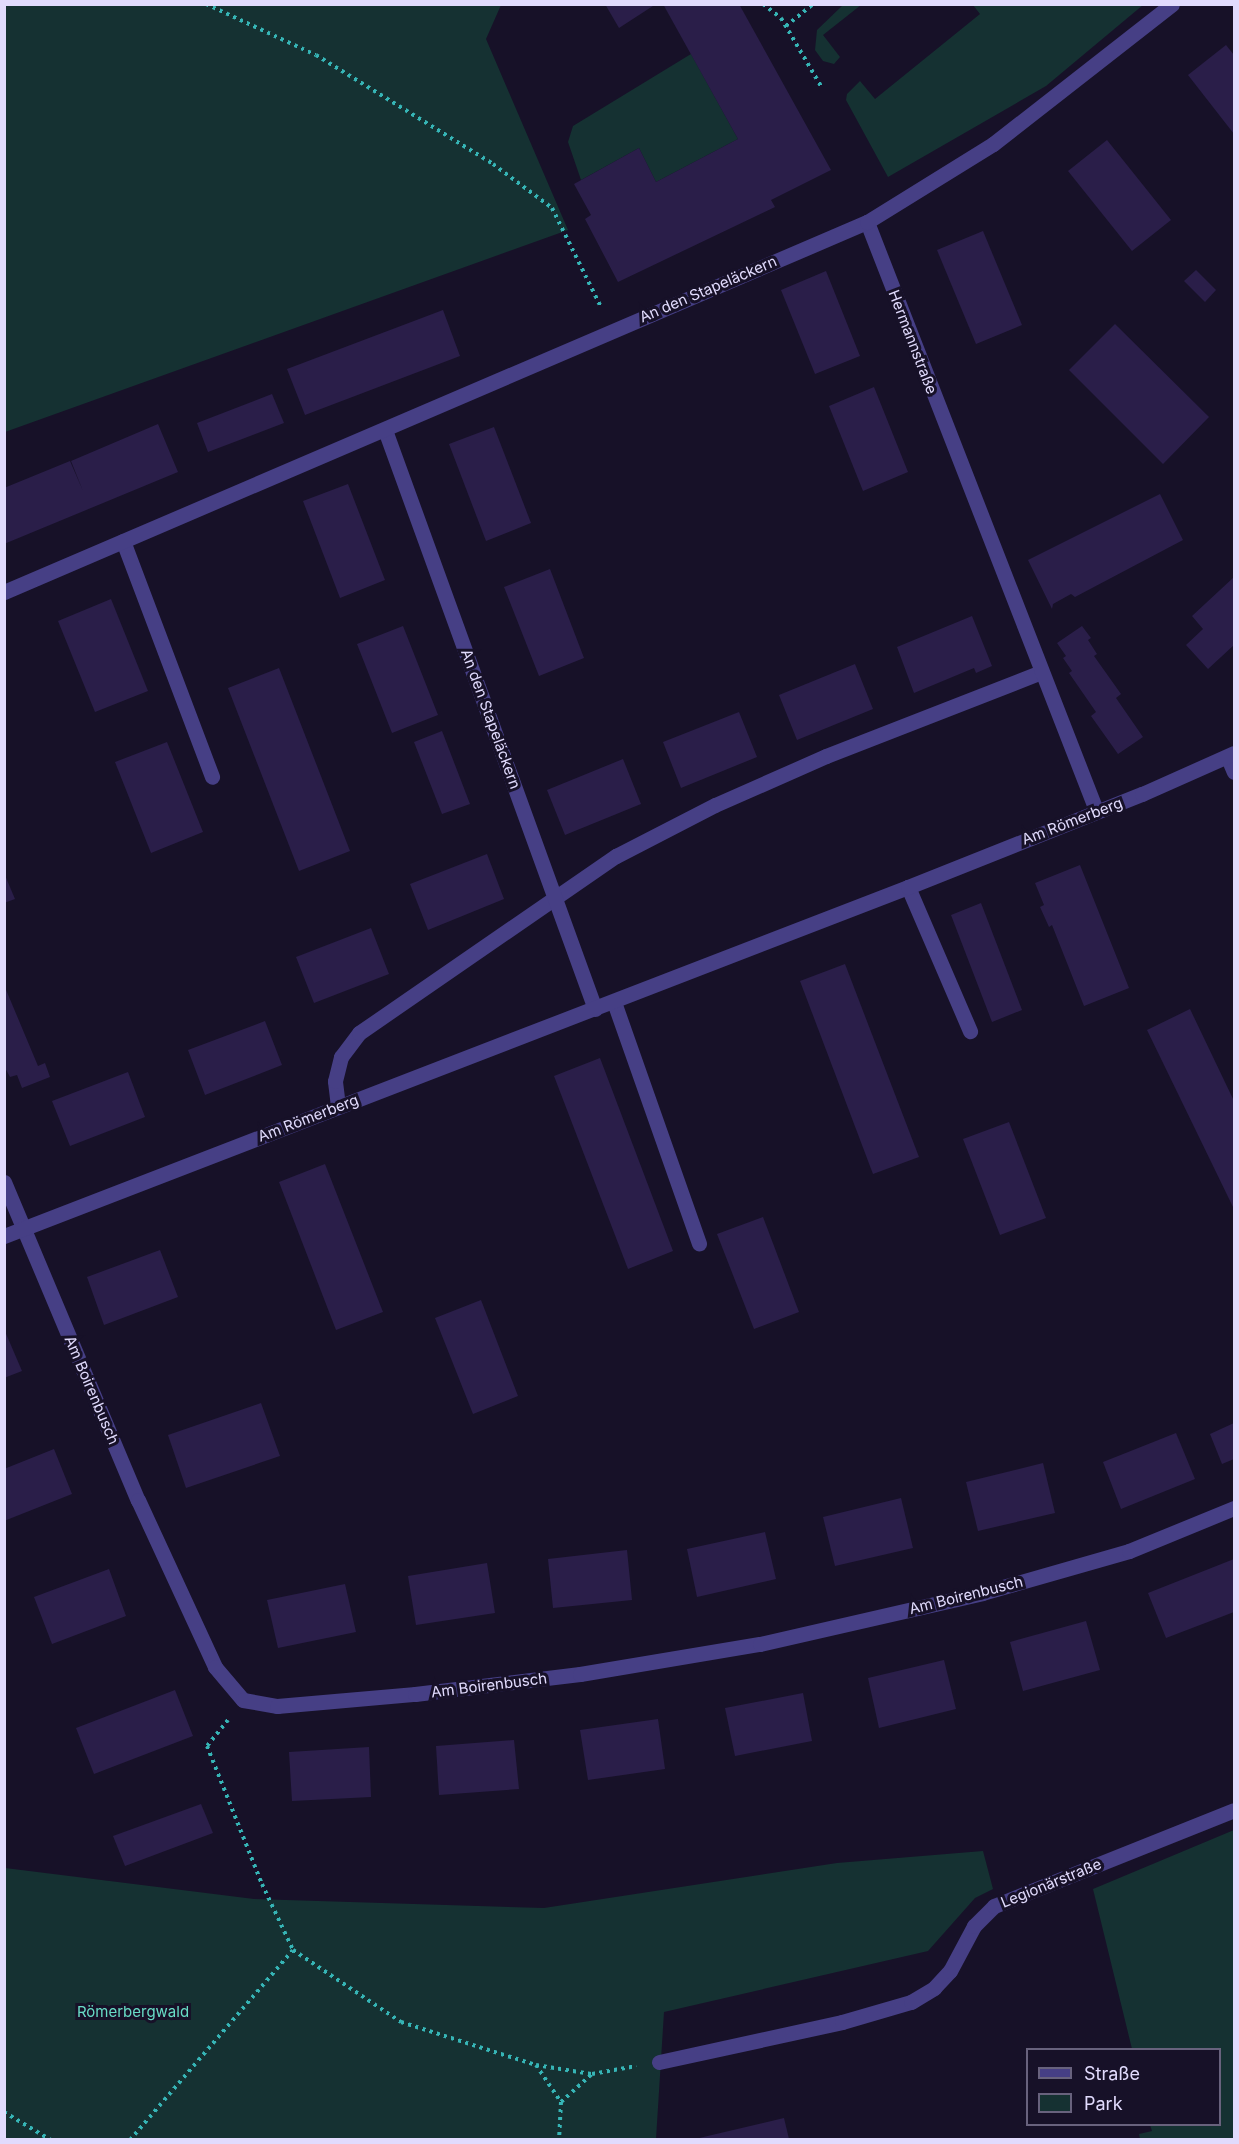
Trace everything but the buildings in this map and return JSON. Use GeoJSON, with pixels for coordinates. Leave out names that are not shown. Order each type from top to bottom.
{"type":"FeatureCollection","features":[{"type":"Feature","properties":{"kind":"street"},"geometry":{"type":"LineString","coordinates":[[867,222],[993,144],[1172,4]]}},
{"type":"Feature","properties":{"kind":"street","name":"An den Stapeläckern"},"geometry":{"type":"LineString","coordinates":[[4,592],[867,222]]}},
{"type":"Feature","properties":{"kind":"street","name":"Hermannstraße"},"geometry":{"type":"LineString","coordinates":[[867,222],[1096,810]]}},
{"type":"Feature","properties":{"kind":"street","name":"An den Stapeläckern"},"geometry":{"type":"LineString","coordinates":[[385,430],[596,1009]]}},
{"type":"Feature","properties":{"kind":"street"},"geometry":{"type":"LineString","coordinates":[[123,541],[212,777]]}},
{"type":"Feature","properties":{"kind":"street"},"geometry":{"type":"LineString","coordinates":[[338,1106],[335,1082],[340,1057],[359,1033],[616,856],[715,805],[826,756],[1041,672]]}},
{"type":"Feature","properties":{"kind":"street","name":"Am Römerberg"},"geometry":{"type":"LineString","coordinates":[[4,1236],[614,1002],[908,887],[1096,810],[1232,761]]}},
{"type":"Feature","properties":{"kind":"street"},"geometry":{"type":"LineString","coordinates":[[908,887],[970,1030]]}},
{"type":"Feature","properties":{"kind":"street"},"geometry":{"type":"LineString","coordinates":[[614,1002],[699,1243]]}},
{"type":"Feature","properties":{"kind":"street"},"geometry":{"type":"LineString","coordinates":[[4,1182],[23,1229]]}},
{"type":"Feature","properties":{"kind":"street","name":"Am Boirenbusch"},"geometry":{"type":"LineString","coordinates":[[23,1229],[134,1490],[210,1656],[228,1686],[243,1700],[277,1706],[415,1694],[580,1674],[760,1644],[993,1590],[1129,1551],[1234,1508]]}},
{"type":"Feature","properties":{"kind":"street","name":"Legionärstraße"},"geometry":{"type":"LineString","coordinates":[[660,2062],[842,2022],[911,2002],[934,1988],[950,1971],[974,1926],[994,1906],[1234,1810]]}},
{"type":"Feature","properties":{"kind":"path"},"geometry":{"type":"LineString","coordinates":[[206,4],[316,55],[494,164],[552,208],[612,330]]}},
{"type":"Feature","properties":{"kind":"path"},"geometry":{"type":"LineString","coordinates":[[763,4],[786,26],[822,88]]}},
{"type":"Feature","properties":{"kind":"path"},"geometry":{"type":"LineString","coordinates":[[786,26],[813,4]]}},
{"type":"Feature","properties":{"kind":"path"},"geometry":{"type":"LineString","coordinates":[[243,1700],[207,1746],[262,1884],[293,1950],[401,2022],[536,2065],[592,2074],[660,2062]]}},
{"type":"Feature","properties":{"kind":"path"},"geometry":{"type":"LineString","coordinates":[[130,2139],[293,1950]]}},
{"type":"Feature","properties":{"kind":"path"},"geometry":{"type":"LineString","coordinates":[[536,2065],[561,2102],[559,2139]]}},
{"type":"Feature","properties":{"kind":"path"},"geometry":{"type":"LineString","coordinates":[[561,2102],[592,2074]]}},
{"type":"Feature","properties":{"kind":"path"},"geometry":{"type":"LineString","coordinates":[[4,2112],[51,2139]]}},
{"type":"Feature","properties":{"kind":"green space"},"geometry":{"type":"Polygon","coordinates":[[[5,4],[501,5],[486,39],[568,230],[5,432],[5,4]]]}},
{"type":"Feature","properties":{"kind":"green space"},"geometry":{"type":"Polygon","coordinates":[[[843,5],[861,5],[823,35],[840,57],[834,64],[823,61],[815,50],[817,30],[843,5]]]}},
{"type":"Feature","properties":{"kind":"green space"},"geometry":{"type":"Polygon","coordinates":[[[973,5],[1143,5],[1046,86],[888,177],[846,100],[847,94],[860,81],[875,99],[980,14],[973,5]]]}},
{"type":"Feature","properties":{"kind":"green space"},"geometry":{"type":"Polygon","coordinates":[[[691,54],[738,139],[656,182],[639,148],[581,180],[568,142],[573,126],[691,54]]]}},
{"type":"Feature","properties":{"kind":"green space"},"geometry":{"type":"Polygon","coordinates":[[[1234,1830],[1234,2139],[1140,2139],[1139,2134],[1152,2131],[1150,2126],[1221,2126],[1221,2048],[1132,2048],[1093,1889],[1234,1830]]]}},
{"type":"Feature","properties":{"kind":"green space","name":"Römerbergwald"},"geometry":{"type":"Polygon","coordinates":[[[983,1851],[993,1889],[975,1898],[928,1951],[664,2012],[656,2139],[5,2140],[5,1868],[254,1899],[544,1908],[837,1863],[983,1851]]]}}]}
